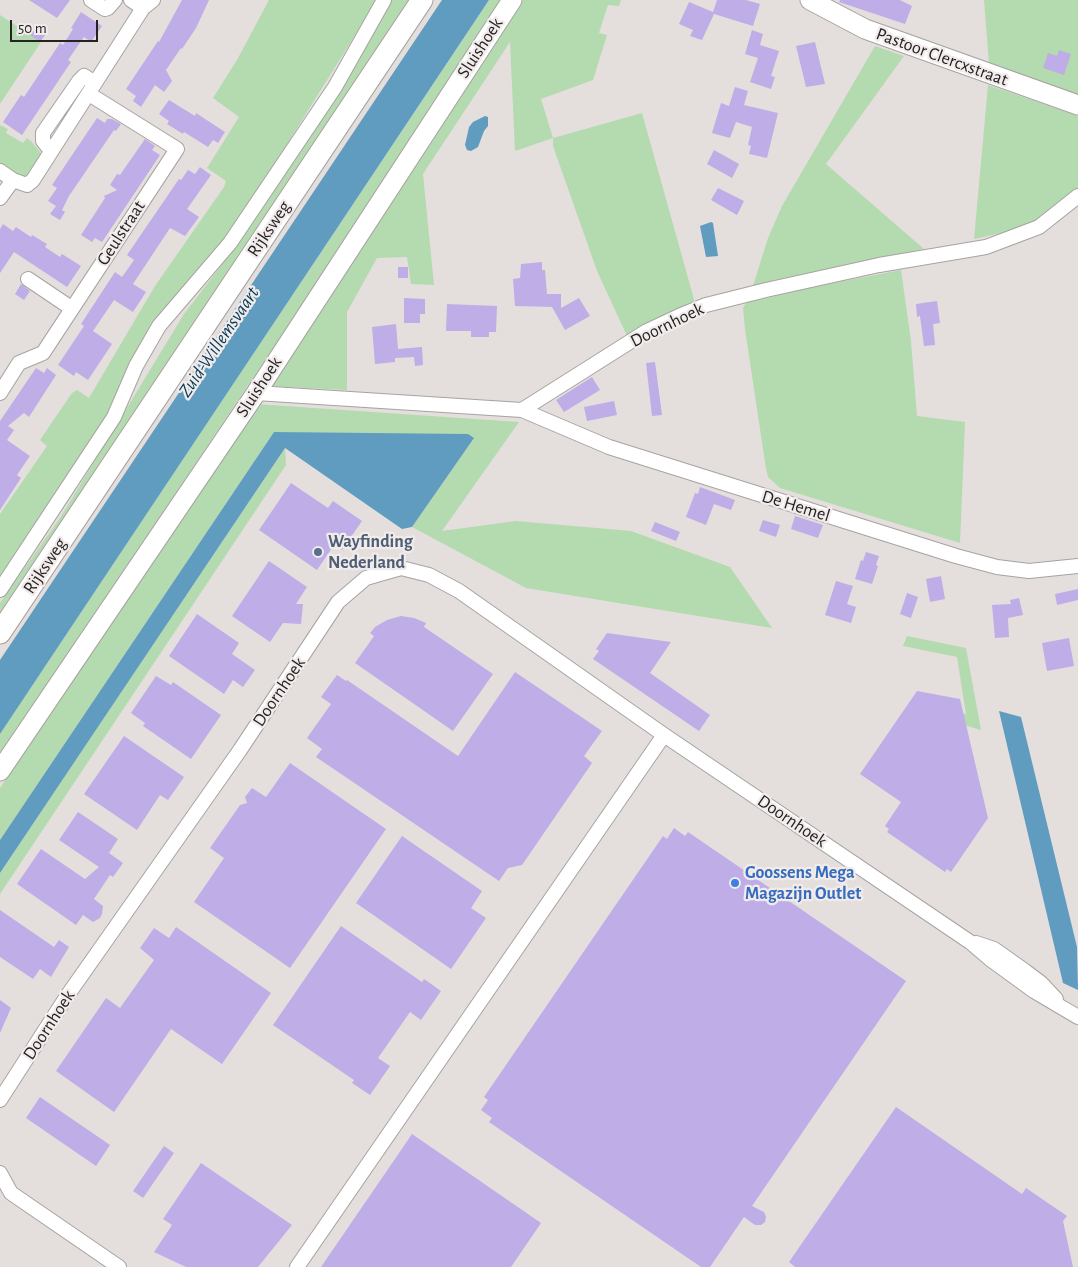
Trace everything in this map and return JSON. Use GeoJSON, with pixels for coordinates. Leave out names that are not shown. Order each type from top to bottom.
{"type":"FeatureCollection","features":[{"type":"Feature","properties":{"kind":"main road","name":"Rijksweg"},"geometry":{"type":"LineString","coordinates":[[0,633],[422,0]]}},
{"type":"Feature","properties":{"kind":"street"},"geometry":{"type":"LineString","coordinates":[[91,0],[104,9],[108,8],[115,0]]}},
{"type":"Feature","properties":{"kind":"street"},"geometry":{"type":"LineString","coordinates":[[0,171],[13,180],[27,185],[33,180],[51,151],[44,141],[43,133],[84,76],[92,88],[148,4],[131,0]]}},
{"type":"Feature","properties":{"kind":"street","name":"Rijksweg"},"geometry":{"type":"LineString","coordinates":[[0,590],[114,417],[136,366],[159,326],[230,243],[335,88],[384,0]]}},
{"type":"Feature","properties":{"kind":"street","name":"Sluishoek"},"geometry":{"type":"LineString","coordinates":[[0,771],[256,394],[512,0]]}},
{"type":"Feature","properties":{"kind":"street","name":"Pastoor Clercxstraat"},"geometry":{"type":"LineString","coordinates":[[810,0],[865,29],[1078,105]]}},
{"type":"Feature","properties":{"kind":"street","name":"Geulstraat"},"geometry":{"type":"LineString","coordinates":[[0,393],[19,363],[42,353],[177,149],[92,88]]}},
{"type":"Feature","properties":{"kind":"street"},"geometry":{"type":"LineString","coordinates":[[0,198],[13,180]]}},
{"type":"Feature","properties":{"kind":"street","name":"Doornhoek"},"geometry":{"type":"LineString","coordinates":[[522,410],[647,331],[678,316],[721,301],[775,288],[879,265],[986,247],[1039,227],[1078,196]]}},
{"type":"Feature","properties":{"kind":"street"},"geometry":{"type":"LineString","coordinates":[[28,279],[72,308]]}},
{"type":"Feature","properties":{"kind":"street"},"geometry":{"type":"LineString","coordinates":[[256,394],[522,410]]}},
{"type":"Feature","properties":{"kind":"street","name":"De Hemel"},"geometry":{"type":"LineString","coordinates":[[522,410],[609,447],[956,556],[997,567],[1029,571],[1078,566]]}},
{"type":"Feature","properties":{"kind":"street","name":"Doornhoek"},"geometry":{"type":"LineString","coordinates":[[0,1100],[67,996],[240,750],[338,602],[366,578],[401,568],[429,575],[459,591],[664,735],[970,942],[1034,991],[1078,1017]]}},
{"type":"Feature","properties":{"kind":"street"},"geometry":{"type":"LineString","coordinates":[[297,1267],[664,735]]}},
{"type":"Feature","properties":{"kind":"street"},"geometry":{"type":"LineString","coordinates":[[0,1173],[11,1193],[119,1267]]}},
{"type":"Feature","properties":{"kind":"green space"},"geometry":{"type":"Polygon","coordinates":[[[269,0],[377,0],[259,189],[146,350],[86,448],[0,580],[0,514],[47,446],[40,440],[72,393],[77,390],[89,398],[155,286],[224,187],[226,181],[207,168],[239,117],[213,98],[237,60],[269,0]]]}},
{"type":"Feature","properties":{"kind":"green space"},"geometry":{"type":"Polygon","coordinates":[[[392,0],[412,0],[0,622],[0,603],[60,518],[184,314],[241,240],[270,197],[392,0]]]}},
{"type":"Feature","properties":{"kind":"green space"},"geometry":{"type":"Polygon","coordinates":[[[489,0],[503,0],[405,151],[0,755],[0,734],[489,0]]]}},
{"type":"Feature","properties":{"kind":"green space"},"geometry":{"type":"Polygon","coordinates":[[[523,0],[621,0],[619,6],[608,5],[599,33],[607,35],[593,80],[541,99],[553,138],[515,151],[510,42],[423,174],[434,285],[411,284],[407,257],[377,258],[347,312],[347,390],[267,386],[523,0]]]}},
{"type":"Feature","properties":{"kind":"green space"},"geometry":{"type":"Polygon","coordinates":[[[984,0],[1078,0],[1078,95],[989,64],[984,0]]]}},
{"type":"Feature","properties":{"kind":"green space"},"geometry":{"type":"Polygon","coordinates":[[[0,15],[41,42],[0,104],[0,15]]]}},
{"type":"Feature","properties":{"kind":"green space"},"geometry":{"type":"Polygon","coordinates":[[[875,46],[904,56],[826,164],[924,249],[753,286],[768,238],[782,206],[875,46]]]}},
{"type":"Feature","properties":{"kind":"green space"},"geometry":{"type":"Polygon","coordinates":[[[988,85],[1078,116],[1078,190],[1042,218],[1006,232],[974,239],[988,85]]]}},
{"type":"Feature","properties":{"kind":"green space"},"geometry":{"type":"Polygon","coordinates":[[[642,113],[695,303],[627,336],[597,271],[553,146],[553,138],[642,113]]]}},
{"type":"Feature","properties":{"kind":"green space"},"geometry":{"type":"Polygon","coordinates":[[[0,125],[8,129],[6,133],[23,143],[27,138],[40,152],[41,155],[24,179],[0,163],[0,125]]]}},
{"type":"Feature","properties":{"kind":"green space"},"geometry":{"type":"Polygon","coordinates":[[[901,270],[911,341],[917,416],[965,422],[960,543],[780,488],[768,477],[766,469],[745,329],[743,308],[746,303],[812,287],[901,270]]]}},
{"type":"Feature","properties":{"kind":"green space"},"geometry":{"type":"Polygon","coordinates":[[[256,404],[519,422],[442,531],[516,521],[631,531],[730,567],[772,628],[526,588],[412,527],[474,438],[274,432],[0,840],[0,788],[256,404]]]}},
{"type":"Feature","properties":{"kind":"green space"},"geometry":{"type":"Polygon","coordinates":[[[285,448],[286,465],[0,894],[0,873],[285,448]]]}},
{"type":"Feature","properties":{"kind":"green space"},"geometry":{"type":"Polygon","coordinates":[[[907,636],[966,648],[981,730],[913,710],[915,702],[966,714],[957,657],[903,646],[907,636]]]}},
{"type":"Feature","properties":{"kind":"water","name":"Zuid-Willemsvaart"},"geometry":{"type":"Polygon","coordinates":[[[442,0],[489,0],[0,734],[0,660],[442,0]]]}},
{"type":"Feature","properties":{"kind":"water"},"geometry":{"type":"Polygon","coordinates":[[[485,116],[488,117],[488,126],[478,147],[471,151],[467,150],[465,145],[469,127],[473,122],[485,116]]]}},
{"type":"Feature","properties":{"kind":"water"},"geometry":{"type":"Polygon","coordinates":[[[713,223],[718,256],[706,257],[700,226],[713,223]]]}},
{"type":"Feature","properties":{"kind":"water"},"geometry":{"type":"Polygon","coordinates":[[[274,432],[468,434],[474,438],[412,527],[402,529],[285,448],[0,873],[0,840],[274,432]]]}},
{"type":"Feature","properties":{"kind":"water"},"geometry":{"type":"Polygon","coordinates":[[[999,711],[1021,717],[1077,947],[1078,990],[1063,983],[999,711]]]}},
{"type":"Feature","properties":{"kind":"building"},"geometry":{"type":"Polygon","coordinates":[[[29,0],[70,0],[57,18],[29,0]]]}},
{"type":"Feature","properties":{"kind":"building"},"geometry":{"type":"Polygon","coordinates":[[[182,0],[209,0],[196,28],[166,70],[172,81],[164,92],[155,85],[141,107],[133,101],[136,96],[126,89],[159,42],[182,0]]]}},
{"type":"Feature","properties":{"kind":"building"},"geometry":{"type":"Polygon","coordinates":[[[717,0],[746,0],[760,4],[753,26],[714,14],[702,40],[690,36],[693,30],[679,24],[689,2],[713,12],[717,0]]]}},
{"type":"Feature","properties":{"kind":"building"},"geometry":{"type":"Polygon","coordinates":[[[840,0],[900,0],[912,6],[905,24],[839,2],[840,0]]]}},
{"type":"Feature","properties":{"kind":"building"},"geometry":{"type":"Polygon","coordinates":[[[81,12],[102,26],[91,42],[84,37],[68,60],[71,62],[22,135],[3,122],[21,95],[24,97],[60,43],[63,45],[81,12]]]}},
{"type":"Feature","properties":{"kind":"building"},"geometry":{"type":"Polygon","coordinates":[[[36,28],[45,35],[40,42],[30,35],[36,28]]]}},
{"type":"Feature","properties":{"kind":"building"},"geometry":{"type":"Polygon","coordinates":[[[752,30],[763,34],[760,45],[779,51],[771,76],[775,77],[771,89],[750,82],[758,58],[745,54],[752,30]]]}},
{"type":"Feature","properties":{"kind":"building"},"geometry":{"type":"Polygon","coordinates":[[[815,42],[825,84],[806,87],[796,46],[815,42]]]}},
{"type":"Feature","properties":{"kind":"building"},"geometry":{"type":"Polygon","coordinates":[[[1059,50],[1071,54],[1064,75],[1043,68],[1048,53],[1057,56],[1059,50]]]}},
{"type":"Feature","properties":{"kind":"building"},"geometry":{"type":"Polygon","coordinates":[[[735,87],[748,91],[744,105],[778,113],[767,158],[749,154],[751,146],[748,145],[752,127],[736,122],[730,138],[712,133],[721,103],[729,106],[735,87]]]}},
{"type":"Feature","properties":{"kind":"building"},"geometry":{"type":"Polygon","coordinates":[[[169,100],[195,116],[196,113],[225,132],[218,143],[213,140],[208,147],[167,124],[169,121],[159,114],[169,100]]]}},
{"type":"Feature","properties":{"kind":"building"},"geometry":{"type":"Polygon","coordinates":[[[97,118],[105,123],[107,119],[112,119],[121,124],[116,131],[114,130],[69,196],[62,210],[65,212],[60,220],[50,214],[56,206],[48,201],[57,188],[52,185],[97,118]]]}},
{"type":"Feature","properties":{"kind":"building"},"geometry":{"type":"Polygon","coordinates":[[[145,139],[155,146],[152,150],[160,155],[102,242],[95,238],[92,242],[81,235],[105,198],[104,196],[117,190],[110,185],[117,174],[120,175],[145,139]]]}},
{"type":"Feature","properties":{"kind":"building"},"geometry":{"type":"Polygon","coordinates":[[[714,150],[739,164],[732,178],[707,164],[714,150]]]}},
{"type":"Feature","properties":{"kind":"building"},"geometry":{"type":"Polygon","coordinates":[[[200,167],[211,175],[187,209],[199,217],[185,236],[170,228],[133,284],[146,292],[133,312],[114,300],[93,331],[112,344],[88,380],[76,372],[74,376],[58,365],[84,326],[81,324],[115,272],[122,277],[134,260],[127,255],[179,179],[181,180],[188,170],[195,174],[200,167]]]}},
{"type":"Feature","properties":{"kind":"building"},"geometry":{"type":"Polygon","coordinates":[[[718,188],[744,201],[737,215],[711,200],[718,188]]]}},
{"type":"Feature","properties":{"kind":"building"},"geometry":{"type":"Polygon","coordinates":[[[3,224],[13,231],[16,227],[31,237],[32,235],[47,244],[45,247],[60,257],[62,254],[81,266],[67,287],[14,252],[0,273],[0,229],[3,224]]]}},
{"type":"Feature","properties":{"kind":"building"},"geometry":{"type":"Polygon","coordinates":[[[542,262],[542,270],[545,270],[547,294],[561,294],[561,308],[579,298],[590,316],[565,330],[552,307],[515,306],[513,279],[520,278],[521,264],[542,262]]]}},
{"type":"Feature","properties":{"kind":"building"},"geometry":{"type":"Polygon","coordinates":[[[398,267],[408,267],[408,278],[398,278],[398,267]]]}},
{"type":"Feature","properties":{"kind":"building"},"geometry":{"type":"Polygon","coordinates":[[[21,284],[30,291],[24,300],[15,294],[21,284]]]}},
{"type":"Feature","properties":{"kind":"building"},"geometry":{"type":"Polygon","coordinates":[[[404,298],[425,299],[425,314],[420,314],[420,323],[404,323],[404,298]]]}},
{"type":"Feature","properties":{"kind":"building"},"geometry":{"type":"Polygon","coordinates":[[[937,301],[940,323],[933,324],[935,345],[924,346],[920,316],[917,317],[916,304],[937,301]]]}},
{"type":"Feature","properties":{"kind":"building"},"geometry":{"type":"Polygon","coordinates":[[[447,304],[497,306],[496,332],[489,332],[489,337],[471,337],[471,331],[446,331],[447,304]]]}},
{"type":"Feature","properties":{"kind":"building"},"geometry":{"type":"Polygon","coordinates":[[[396,324],[398,349],[422,347],[423,365],[415,366],[414,357],[395,358],[395,362],[375,364],[372,327],[396,324]]]}},
{"type":"Feature","properties":{"kind":"building"},"geometry":{"type":"Polygon","coordinates":[[[655,362],[662,415],[652,416],[646,363],[655,362]]]}},
{"type":"Feature","properties":{"kind":"building"},"geometry":{"type":"Polygon","coordinates":[[[36,368],[44,373],[47,368],[56,375],[29,417],[24,413],[8,426],[14,430],[7,440],[30,456],[17,475],[21,478],[0,510],[0,421],[36,368]]]}},
{"type":"Feature","properties":{"kind":"building"},"geometry":{"type":"Polygon","coordinates":[[[592,377],[600,390],[564,412],[556,400],[592,377]]]}},
{"type":"Feature","properties":{"kind":"building"},"geometry":{"type":"Polygon","coordinates":[[[614,401],[617,415],[587,421],[584,407],[614,401]]]}},
{"type":"Feature","properties":{"kind":"building"},"geometry":{"type":"Polygon","coordinates":[[[291,483],[328,508],[333,501],[362,521],[342,550],[334,545],[317,570],[259,530],[291,483]]]}},
{"type":"Feature","properties":{"kind":"building"},"geometry":{"type":"Polygon","coordinates":[[[700,487],[735,500],[731,510],[714,504],[706,525],[686,517],[695,493],[698,494],[700,487]]]}},
{"type":"Feature","properties":{"kind":"building"},"geometry":{"type":"Polygon","coordinates":[[[795,516],[823,525],[818,538],[791,529],[795,516]]]}},
{"type":"Feature","properties":{"kind":"building"},"geometry":{"type":"Polygon","coordinates":[[[763,520],[780,525],[776,537],[759,531],[763,520]]]}},
{"type":"Feature","properties":{"kind":"building"},"geometry":{"type":"Polygon","coordinates":[[[655,522],[680,532],[676,541],[651,531],[655,522]]]}},
{"type":"Feature","properties":{"kind":"building"},"geometry":{"type":"Polygon","coordinates":[[[866,552],[879,556],[872,584],[855,579],[861,560],[863,561],[866,552]]]}},
{"type":"Feature","properties":{"kind":"building"},"geometry":{"type":"Polygon","coordinates":[[[269,561],[307,587],[296,604],[303,604],[301,624],[283,623],[270,642],[232,616],[269,561]]]}},
{"type":"Feature","properties":{"kind":"building"},"geometry":{"type":"Polygon","coordinates":[[[941,576],[945,599],[930,602],[926,579],[941,576]]]}},
{"type":"Feature","properties":{"kind":"building"},"geometry":{"type":"Polygon","coordinates":[[[836,581],[853,586],[847,604],[856,607],[851,623],[825,615],[836,581]]]}},
{"type":"Feature","properties":{"kind":"building"},"geometry":{"type":"Polygon","coordinates":[[[1078,589],[1078,600],[1057,605],[1055,594],[1078,589]]]}},
{"type":"Feature","properties":{"kind":"building"},"geometry":{"type":"Polygon","coordinates":[[[907,593],[918,597],[911,618],[900,614],[907,593]]]}},
{"type":"Feature","properties":{"kind":"building"},"geometry":{"type":"Polygon","coordinates":[[[1019,598],[1023,615],[1008,618],[1009,637],[995,638],[992,605],[1011,604],[1010,600],[1019,598]]]}},
{"type":"Feature","properties":{"kind":"building"},"geometry":{"type":"Polygon","coordinates":[[[197,614],[239,643],[232,654],[255,670],[243,687],[233,680],[224,694],[169,656],[197,614]]]}},
{"type":"Feature","properties":{"kind":"building"},"geometry":{"type":"Polygon","coordinates":[[[401,616],[414,618],[426,623],[424,627],[493,674],[453,731],[355,663],[374,636],[370,633],[375,627],[387,620],[401,616]]]}},
{"type":"Feature","properties":{"kind":"building"},"geometry":{"type":"Polygon","coordinates":[[[607,633],[671,642],[650,673],[710,715],[699,731],[593,659],[599,651],[596,649],[607,633]]]}},
{"type":"Feature","properties":{"kind":"building"},"geometry":{"type":"Polygon","coordinates":[[[1069,638],[1074,666],[1047,671],[1042,643],[1069,638]]]}},
{"type":"Feature","properties":{"kind":"building"},"geometry":{"type":"Polygon","coordinates":[[[515,672],[602,731],[584,756],[592,763],[522,865],[508,868],[499,881],[316,757],[322,749],[307,738],[331,704],[321,697],[337,675],[458,756],[515,672]]]}},
{"type":"Feature","properties":{"kind":"building"},"geometry":{"type":"Polygon","coordinates":[[[156,676],[171,685],[173,682],[221,715],[191,759],[143,726],[145,723],[131,713],[156,676]]]}},
{"type":"Feature","properties":{"kind":"building"},"geometry":{"type":"Polygon","coordinates":[[[917,691],[960,699],[988,818],[951,872],[947,869],[945,872],[887,832],[889,829],[885,826],[901,802],[860,774],[917,691]]]}},
{"type":"Feature","properties":{"kind":"building"},"geometry":{"type":"Polygon","coordinates":[[[124,736],[184,777],[168,800],[160,795],[137,830],[84,794],[124,736]]]}},
{"type":"Feature","properties":{"kind":"building"},"geometry":{"type":"Polygon","coordinates":[[[290,763],[386,829],[290,968],[194,902],[224,858],[210,848],[240,805],[247,803],[245,797],[252,788],[266,797],[290,763]]]}},
{"type":"Feature","properties":{"kind":"building"},"geometry":{"type":"Polygon","coordinates":[[[78,812],[118,839],[109,853],[123,863],[113,877],[110,875],[94,899],[103,906],[100,918],[93,922],[83,915],[76,925],[17,884],[41,849],[85,879],[99,867],[59,840],[78,812]]]}},
{"type":"Feature","properties":{"kind":"building"},"geometry":{"type":"Polygon","coordinates":[[[674,828],[685,836],[688,832],[906,981],[752,1206],[764,1212],[765,1222],[761,1225],[755,1225],[744,1217],[710,1267],[701,1267],[489,1122],[492,1118],[481,1110],[488,1100],[484,1097],[663,836],[667,839],[674,828]]]}},
{"type":"Feature","properties":{"kind":"building"},"geometry":{"type":"Polygon","coordinates":[[[402,836],[482,891],[471,908],[486,918],[451,969],[356,903],[402,836]]]}},
{"type":"Feature","properties":{"kind":"building"},"geometry":{"type":"Polygon","coordinates":[[[0,910],[54,947],[59,940],[69,947],[51,977],[40,969],[33,979],[0,957],[0,910]]]}},
{"type":"Feature","properties":{"kind":"building"},"geometry":{"type":"Polygon","coordinates":[[[341,926],[422,982],[424,979],[441,991],[421,1020],[410,1012],[378,1058],[390,1066],[370,1095],[352,1083],[354,1080],[273,1025],[341,926]]]}},
{"type":"Feature","properties":{"kind":"building"},"geometry":{"type":"Polygon","coordinates":[[[176,927],[271,993],[222,1064],[171,1029],[114,1112],[56,1071],[106,998],[120,1008],[154,960],[140,948],[154,928],[169,938],[176,927]]]}},
{"type":"Feature","properties":{"kind":"building"},"geometry":{"type":"Polygon","coordinates":[[[0,1000],[11,1008],[0,1033],[0,1000]]]}},
{"type":"Feature","properties":{"kind":"building"},"geometry":{"type":"Polygon","coordinates":[[[40,1097],[110,1145],[96,1166],[26,1118],[40,1097]]]}},
{"type":"Feature","properties":{"kind":"building"},"geometry":{"type":"Polygon","coordinates":[[[896,1107],[1022,1194],[1026,1188],[1067,1216],[1063,1221],[1073,1267],[795,1267],[789,1262],[896,1107]]]}},
{"type":"Feature","properties":{"kind":"building"},"geometry":{"type":"Polygon","coordinates":[[[412,1134],[541,1223],[511,1267],[321,1267],[412,1134]]]}},
{"type":"Feature","properties":{"kind":"building"},"geometry":{"type":"Polygon","coordinates":[[[164,1146],[174,1153],[143,1198],[133,1191],[164,1146]]]}},
{"type":"Feature","properties":{"kind":"building"},"geometry":{"type":"Polygon","coordinates":[[[201,1163],[292,1225],[258,1267],[186,1267],[154,1252],[172,1225],[163,1219],[201,1163]]]}},
{"type":"Feature","properties":{"kind":"place","name":"Wayfinding Nederland"},"geometry":{"type":"Point","coordinates":[318,552]}},
{"type":"Feature","properties":{"kind":"place","name":"Goossens Mega Magazijn Outlet"},"geometry":{"type":"Point","coordinates":[735,883]}}]}
